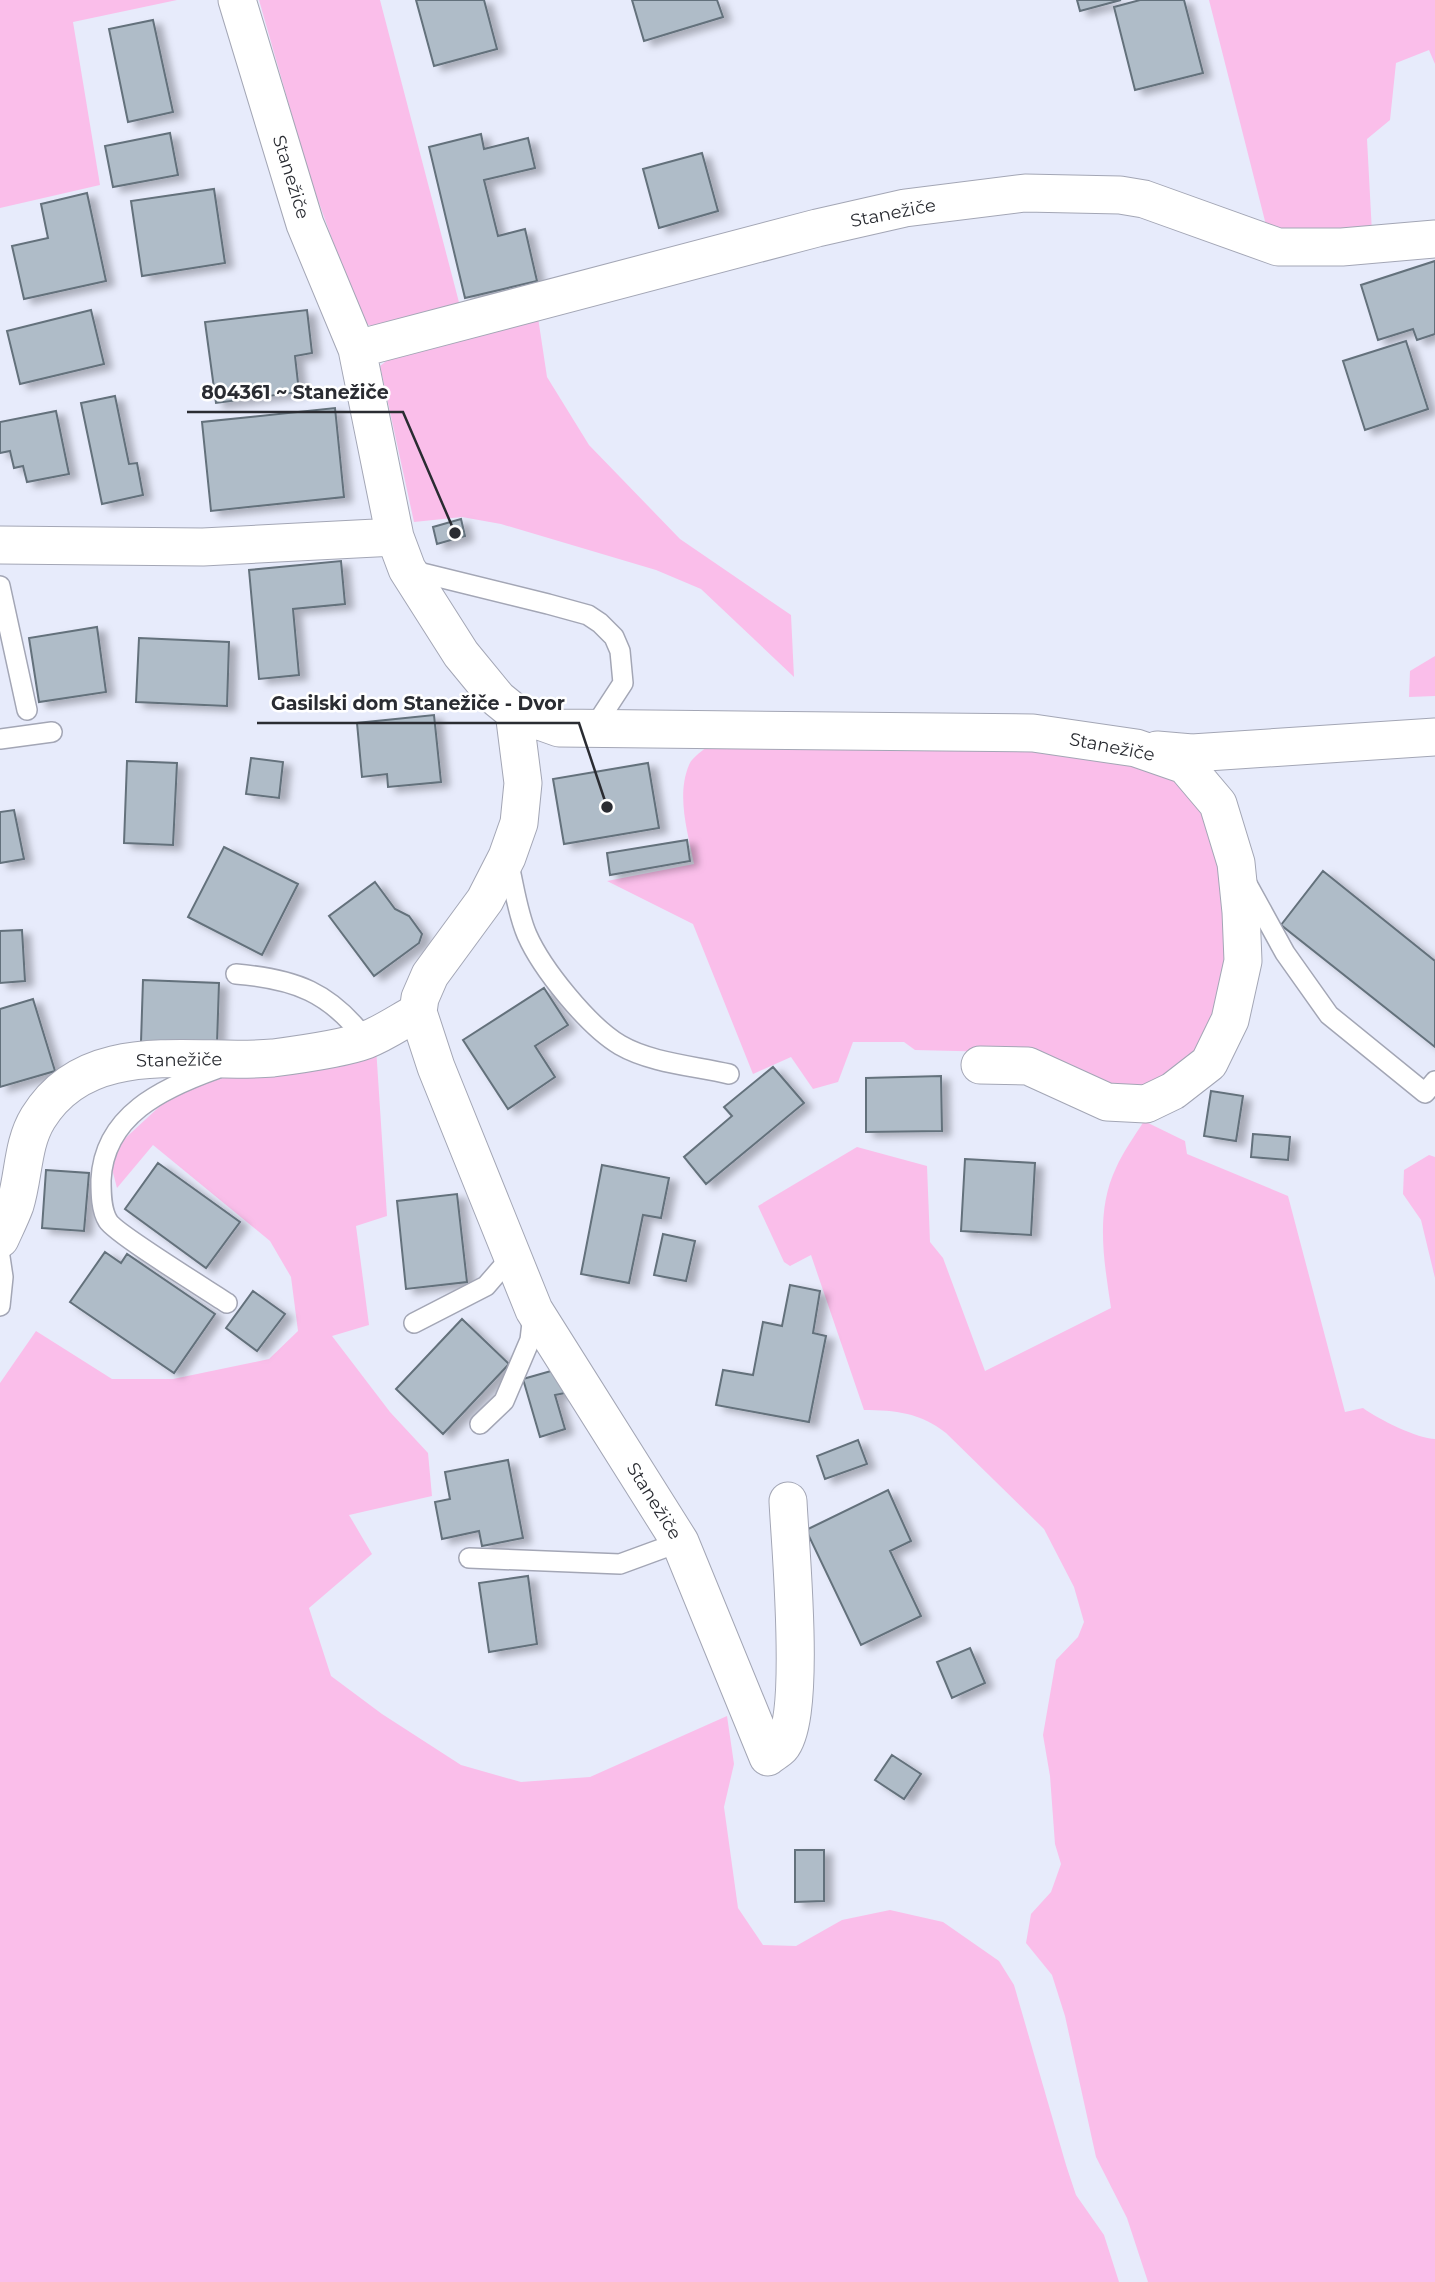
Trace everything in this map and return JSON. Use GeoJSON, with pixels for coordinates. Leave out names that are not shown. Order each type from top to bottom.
{"type":"FeatureCollection","features":[{"type":"Feature","properties":{"kind":"street","name":"Stanežiče"},"geometry":{"type":"LineString","coordinates":[[237,0],[305,224],[357,349],[401,553],[461,654],[498,699],[514,712],[541,724],[593,729],[1033,733],[1136,748],[1185,765],[1218,804],[1236,863],[1242,961],[1230,1020],[1209,1063],[1173,1091],[1146,1104],[1107,1102],[1028,1066],[980,1065]]}},
{"type":"Feature","properties":{"kind":"street","name":"Stanežiče"},"geometry":{"type":"LineString","coordinates":[[357,349],[830,225],[905,208],[1024,193],[1120,195],[1144,199],[1278,247],[1342,247],[1435,239]]}},
{"type":"Feature","properties":{"kind":"street"},"geometry":{"type":"LineString","coordinates":[[0,545],[401,553]]}},
{"type":"Feature","properties":{"kind":"street"},"geometry":{"type":"LineString","coordinates":[[418,1012],[420,998],[430,975],[485,900],[507,857],[519,824],[523,783],[514,712]]}},
{"type":"Feature","properties":{"kind":"street"},"geometry":{"type":"LineString","coordinates":[[1136,748],[1192,753],[1435,737]]}},
{"type":"Feature","properties":{"kind":"street","name":"Stanežiče"},"geometry":{"type":"LineString","coordinates":[[0,1239],[15,1204],[28,1141],[37,1120],[49,1102],[69,1083],[91,1071],[139,1060],[274,1058],[366,1040],[418,1012],[441,1080],[534,1310],[680,1542],[768,1757],[782,1746],[792,1717],[794,1612],[788,1501]]}},
{"type":"Feature","properties":{"kind":"lane"},"geometry":{"type":"LineString","coordinates":[[401,553],[548,604],[588,615],[600,623],[614,637],[620,651],[623,684],[593,729]]}},
{"type":"Feature","properties":{"kind":"lane"},"geometry":{"type":"LineString","coordinates":[[0,586],[27,710]]}},
{"type":"Feature","properties":{"kind":"lane"},"geometry":{"type":"LineString","coordinates":[[0,739],[52,732]]}},
{"type":"Feature","properties":{"kind":"lane"},"geometry":{"type":"LineString","coordinates":[[507,857],[527,934],[555,981],[596,1025],[620,1045],[643,1054],[729,1074]]}},
{"type":"Feature","properties":{"kind":"lane"},"geometry":{"type":"LineString","coordinates":[[1236,863],[1285,953],[1329,1015],[1425,1093],[1435,1081]]}},
{"type":"Feature","properties":{"kind":"lane"},"geometry":{"type":"LineString","coordinates":[[236,974],[273,977],[302,985],[346,1014],[366,1040]]}},
{"type":"Feature","properties":{"kind":"lane"},"geometry":{"type":"LineString","coordinates":[[227,1303],[108,1223],[100,1196],[102,1158],[119,1128],[145,1101],[177,1083],[243,1059]]}},
{"type":"Feature","properties":{"kind":"lane"},"geometry":{"type":"LineString","coordinates":[[414,1323],[486,1286],[512,1256]]}},
{"type":"Feature","properties":{"kind":"lane"},"geometry":{"type":"LineString","coordinates":[[0,1257],[3,1277],[0,1306]]}},
{"type":"Feature","properties":{"kind":"lane"},"geometry":{"type":"LineString","coordinates":[[480,1424],[504,1401],[530,1340],[534,1310]]}},
{"type":"Feature","properties":{"kind":"lane"},"geometry":{"type":"LineString","coordinates":[[469,1558],[620,1564],[680,1542]]}},
{"type":"Feature","properties":{"kind":"shaded area"},"geometry":{"type":"Polygon","coordinates":[[[0,0],[177,0],[73,22],[100,185],[0,208],[0,0]]]}},
{"type":"Feature","properties":{"kind":"shaded area"},"geometry":{"type":"Polygon","coordinates":[[[259,0],[380,0],[461,310],[378,328],[366,324],[359,314],[309,175],[259,0]]]}},
{"type":"Feature","properties":{"kind":"shaded area"},"geometry":{"type":"Polygon","coordinates":[[[1209,0],[1435,0],[1435,64],[1429,50],[1396,63],[1390,120],[1367,139],[1372,233],[1267,229],[1209,0]]]}},
{"type":"Feature","properties":{"kind":"shaded area"},"geometry":{"type":"Polygon","coordinates":[[[537,311],[547,377],[589,445],[680,539],[791,615],[794,677],[701,589],[656,570],[501,524],[462,517],[414,522],[380,366],[400,350],[537,311]]]}},
{"type":"Feature","properties":{"kind":"shaded area"},"geometry":{"type":"Polygon","coordinates":[[[1435,656],[1435,696],[1409,697],[1410,671],[1435,656]]]}},
{"type":"Feature","properties":{"kind":"shaded area"},"geometry":{"type":"Polygon","coordinates":[[[709,745],[1058,748],[1169,773],[1202,803],[1229,899],[1226,997],[1191,1069],[1117,1095],[1036,1053],[915,1050],[904,1042],[853,1042],[838,1082],[813,1089],[791,1057],[753,1074],[693,924],[607,881],[694,864],[684,814],[683,789],[690,762],[709,745]]]}},
{"type":"Feature","properties":{"kind":"shaded area"},"geometry":{"type":"Polygon","coordinates":[[[376,1047],[387,1216],[356,1226],[369,1325],[332,1336],[390,1412],[428,1453],[432,1496],[349,1515],[372,1554],[309,1608],[331,1676],[382,1714],[461,1765],[521,1782],[590,1777],[727,1716],[734,1764],[724,1807],[738,1908],[763,1945],[796,1946],[842,1920],[890,1910],[943,1922],[999,1961],[1014,1985],[1076,2195],[1104,2235],[1119,2282],[0,2282],[0,1383],[36,1331],[112,1379],[173,1379],[269,1359],[298,1331],[291,1277],[270,1241],[153,1145],[117,1188],[111,1165],[119,1144],[173,1094],[232,1075],[376,1047]]]}},
{"type":"Feature","properties":{"kind":"shaded area"},"geometry":{"type":"Polygon","coordinates":[[[1144,1121],[1185,1141],[1187,1154],[1288,1196],[1345,1412],[1363,1408],[1398,1428],[1435,1439],[1435,2282],[1148,2282],[1127,2218],[1096,2157],[1065,2016],[1052,1975],[1026,1943],[1031,1914],[1051,1892],[1061,1864],[1055,1844],[1050,1776],[1043,1735],[1056,1660],[1078,1637],[1084,1622],[1074,1587],[1044,1529],[946,1433],[927,1421],[907,1414],[864,1410],[811,1255],[790,1266],[784,1262],[758,1206],[857,1147],[927,1166],[930,1242],[943,1258],[985,1371],[1111,1308],[1103,1237],[1105,1202],[1119,1162],[1144,1121]]]}},
{"type":"Feature","properties":{"kind":"shaded area"},"geometry":{"type":"Polygon","coordinates":[[[1429,1155],[1435,1157],[1435,1278],[1421,1220],[1403,1194],[1404,1170],[1429,1155]]]}},
{"type":"Feature","properties":{"kind":"building"},"geometry":{"type":"Polygon","coordinates":[[[416,0],[484,0],[497,49],[434,66],[416,0]]]}},
{"type":"Feature","properties":{"kind":"building"},"geometry":{"type":"Polygon","coordinates":[[[632,0],[717,0],[723,17],[644,41],[632,0]]]}},
{"type":"Feature","properties":{"kind":"building"},"geometry":{"type":"Polygon","coordinates":[[[1077,0],[1121,0],[1080,11],[1077,0]]]}},
{"type":"Feature","properties":{"kind":"building"},"geometry":{"type":"Polygon","coordinates":[[[1140,0],[1184,0],[1203,73],[1135,90],[1114,7],[1140,0]]]}},
{"type":"Feature","properties":{"kind":"building"},"geometry":{"type":"Polygon","coordinates":[[[153,20],[173,112],[128,122],[109,29],[153,20]]]}},
{"type":"Feature","properties":{"kind":"building"},"geometry":{"type":"Polygon","coordinates":[[[170,133],[178,175],[113,187],[105,146],[170,133]]]}},
{"type":"Feature","properties":{"kind":"building"},"geometry":{"type":"Polygon","coordinates":[[[481,134],[484,149],[528,138],[535,168],[484,180],[498,236],[525,229],[537,281],[465,298],[429,147],[481,134]]]}},
{"type":"Feature","properties":{"kind":"building"},"geometry":{"type":"Polygon","coordinates":[[[702,153],[718,211],[659,228],[643,169],[702,153]]]}},
{"type":"Feature","properties":{"kind":"building"},"geometry":{"type":"Polygon","coordinates":[[[214,189],[225,263],[142,276],[131,201],[214,189]]]}},
{"type":"Feature","properties":{"kind":"building"},"geometry":{"type":"Polygon","coordinates":[[[87,193],[106,281],[24,299],[12,246],[48,238],[41,204],[87,193]]]}},
{"type":"Feature","properties":{"kind":"building"},"geometry":{"type":"Polygon","coordinates":[[[1435,261],[1435,334],[1417,340],[1413,329],[1378,340],[1361,285],[1435,261]]]}},
{"type":"Feature","properties":{"kind":"building"},"geometry":{"type":"Polygon","coordinates":[[[91,310],[104,364],[20,384],[7,331],[91,310]]]}},
{"type":"Feature","properties":{"kind":"building"},"geometry":{"type":"Polygon","coordinates":[[[307,310],[312,353],[295,356],[299,392],[216,403],[205,322],[307,310]]]}},
{"type":"Feature","properties":{"kind":"building"},"geometry":{"type":"Polygon","coordinates":[[[1406,341],[1428,409],[1365,430],[1343,361],[1406,341]]]}},
{"type":"Feature","properties":{"kind":"building"},"geometry":{"type":"Polygon","coordinates":[[[115,396],[129,464],[137,463],[143,495],[102,504],[81,403],[115,396]]]}},
{"type":"Feature","properties":{"kind":"building"},"geometry":{"type":"Polygon","coordinates":[[[335,408],[344,497],[211,511],[202,422],[335,408]]]}},
{"type":"Feature","properties":{"kind":"building"},"geometry":{"type":"Polygon","coordinates":[[[56,411],[69,474],[27,482],[23,466],[14,468],[10,451],[0,453],[0,422],[56,411]]]}},
{"type":"Feature","properties":{"kind":"building"},"geometry":{"type":"Polygon","coordinates":[[[461,519],[465,536],[437,544],[433,527],[461,519]]]}},
{"type":"Feature","properties":{"kind":"building"},"geometry":{"type":"Polygon","coordinates":[[[341,561],[345,604],[293,609],[299,675],[259,679],[249,570],[341,561]]]}},
{"type":"Feature","properties":{"kind":"building"},"geometry":{"type":"Polygon","coordinates":[[[97,627],[106,692],[39,702],[29,638],[97,627]]]}},
{"type":"Feature","properties":{"kind":"building"},"geometry":{"type":"Polygon","coordinates":[[[139,638],[229,642],[227,706],[136,702],[139,638]]]}},
{"type":"Feature","properties":{"kind":"building"},"geometry":{"type":"Polygon","coordinates":[[[434,715],[441,782],[388,787],[387,774],[362,777],[357,723],[434,715]]]}},
{"type":"Feature","properties":{"kind":"building"},"geometry":{"type":"Polygon","coordinates":[[[251,758],[283,762],[279,798],[246,794],[251,758]]]}},
{"type":"Feature","properties":{"kind":"building"},"geometry":{"type":"Polygon","coordinates":[[[127,761],[177,763],[173,845],[124,843],[127,761]]]}},
{"type":"Feature","properties":{"kind":"building"},"geometry":{"type":"Polygon","coordinates":[[[648,763],[659,828],[564,844],[553,779],[648,763]]]}},
{"type":"Feature","properties":{"kind":"building"},"geometry":{"type":"Polygon","coordinates":[[[14,810],[24,859],[0,863],[0,812],[14,810]]]}},
{"type":"Feature","properties":{"kind":"building"},"geometry":{"type":"Polygon","coordinates":[[[687,840],[690,861],[610,875],[607,853],[687,840]]]}},
{"type":"Feature","properties":{"kind":"building"},"geometry":{"type":"Polygon","coordinates":[[[224,847],[298,884],[262,955],[188,917],[224,847]]]}},
{"type":"Feature","properties":{"kind":"building"},"geometry":{"type":"Polygon","coordinates":[[[1323,871],[1435,961],[1435,1047],[1281,925],[1323,871]]]}},
{"type":"Feature","properties":{"kind":"building"},"geometry":{"type":"Polygon","coordinates":[[[375,882],[395,909],[409,916],[422,934],[419,943],[374,976],[329,916],[375,882]]]}},
{"type":"Feature","properties":{"kind":"building"},"geometry":{"type":"Polygon","coordinates":[[[22,930],[25,981],[0,983],[0,931],[22,930]]]}},
{"type":"Feature","properties":{"kind":"building"},"geometry":{"type":"Polygon","coordinates":[[[143,980],[219,983],[217,1044],[141,1042],[143,980]]]}},
{"type":"Feature","properties":{"kind":"building"},"geometry":{"type":"Polygon","coordinates":[[[544,988],[568,1025],[535,1046],[555,1077],[508,1109],[463,1040],[544,988]]]}},
{"type":"Feature","properties":{"kind":"building"},"geometry":{"type":"Polygon","coordinates":[[[33,999],[55,1071],[0,1087],[0,1009],[33,999]]]}},
{"type":"Feature","properties":{"kind":"building"},"geometry":{"type":"Polygon","coordinates":[[[773,1067],[804,1103],[706,1184],[684,1157],[732,1116],[724,1107],[773,1067]]]}},
{"type":"Feature","properties":{"kind":"building"},"geometry":{"type":"Polygon","coordinates":[[[941,1076],[942,1131],[866,1132],[866,1078],[941,1076]]]}},
{"type":"Feature","properties":{"kind":"building"},"geometry":{"type":"Polygon","coordinates":[[[1211,1091],[1243,1096],[1236,1141],[1204,1136],[1211,1091]]]}},
{"type":"Feature","properties":{"kind":"building"},"geometry":{"type":"Polygon","coordinates":[[[1253,1134],[1290,1137],[1288,1160],[1251,1157],[1253,1134]]]}},
{"type":"Feature","properties":{"kind":"building"},"geometry":{"type":"Polygon","coordinates":[[[965,1159],[1035,1163],[1031,1235],[961,1231],[965,1159]]]}},
{"type":"Feature","properties":{"kind":"building"},"geometry":{"type":"Polygon","coordinates":[[[158,1163],[240,1222],[206,1268],[125,1209],[158,1163]]]}},
{"type":"Feature","properties":{"kind":"building"},"geometry":{"type":"Polygon","coordinates":[[[602,1165],[669,1178],[661,1218],[643,1215],[629,1283],[581,1274],[602,1165]]]}},
{"type":"Feature","properties":{"kind":"building"},"geometry":{"type":"Polygon","coordinates":[[[46,1170],[89,1173],[84,1231],[42,1228],[46,1170]]]}},
{"type":"Feature","properties":{"kind":"building"},"geometry":{"type":"Polygon","coordinates":[[[457,1194],[467,1282],[406,1289],[397,1201],[457,1194]]]}},
{"type":"Feature","properties":{"kind":"building"},"geometry":{"type":"Polygon","coordinates":[[[663,1234],[695,1241],[686,1281],[654,1275],[663,1234]]]}},
{"type":"Feature","properties":{"kind":"building"},"geometry":{"type":"Polygon","coordinates":[[[105,1252],[121,1263],[127,1254],[215,1314],[174,1373],[70,1302],[105,1252]]]}},
{"type":"Feature","properties":{"kind":"building"},"geometry":{"type":"Polygon","coordinates":[[[790,1285],[820,1291],[813,1333],[826,1336],[809,1422],[716,1405],[723,1370],[753,1375],[763,1322],[782,1326],[790,1285]]]}},
{"type":"Feature","properties":{"kind":"building"},"geometry":{"type":"Polygon","coordinates":[[[253,1291],[285,1314],[257,1351],[226,1328],[253,1291]]]}},
{"type":"Feature","properties":{"kind":"building"},"geometry":{"type":"Polygon","coordinates":[[[462,1319],[509,1364],[443,1434],[396,1389],[462,1319]]]}},
{"type":"Feature","properties":{"kind":"building"},"geometry":{"type":"Polygon","coordinates":[[[558,1369],[565,1393],[555,1395],[565,1429],[540,1437],[523,1379],[558,1369]]]}},
{"type":"Feature","properties":{"kind":"building"},"geometry":{"type":"Polygon","coordinates":[[[858,1440],[867,1464],[825,1479],[817,1456],[858,1440]]]}},
{"type":"Feature","properties":{"kind":"building"},"geometry":{"type":"Polygon","coordinates":[[[508,1460],[523,1538],[482,1546],[479,1531],[442,1539],[435,1502],[450,1499],[445,1472],[508,1460]]]}},
{"type":"Feature","properties":{"kind":"building"},"geometry":{"type":"Polygon","coordinates":[[[888,1490],[911,1541],[890,1551],[921,1616],[861,1645],[806,1530],[888,1490]]]}},
{"type":"Feature","properties":{"kind":"building"},"geometry":{"type":"Polygon","coordinates":[[[528,1576],[537,1644],[489,1652],[479,1583],[528,1576]]]}},
{"type":"Feature","properties":{"kind":"building"},"geometry":{"type":"Polygon","coordinates":[[[970,1648],[985,1683],[952,1698],[937,1662],[970,1648]]]}},
{"type":"Feature","properties":{"kind":"building"},"geometry":{"type":"Polygon","coordinates":[[[892,1755],[921,1774],[904,1799],[875,1780],[892,1755]]]}},
{"type":"Feature","properties":{"kind":"building"},"geometry":{"type":"Polygon","coordinates":[[[795,1850],[824,1850],[824,1901],[795,1902],[795,1850]]]}},
{"type":"Feature","properties":{"kind":"place","name":"804361 ~ Stanežiče"},"geometry":{"type":"Point","coordinates":[455,533]}},
{"type":"Feature","properties":{"kind":"place","name":"Gasilski dom Stanežiče - Dvor"},"geometry":{"type":"Point","coordinates":[607,807]}}]}
